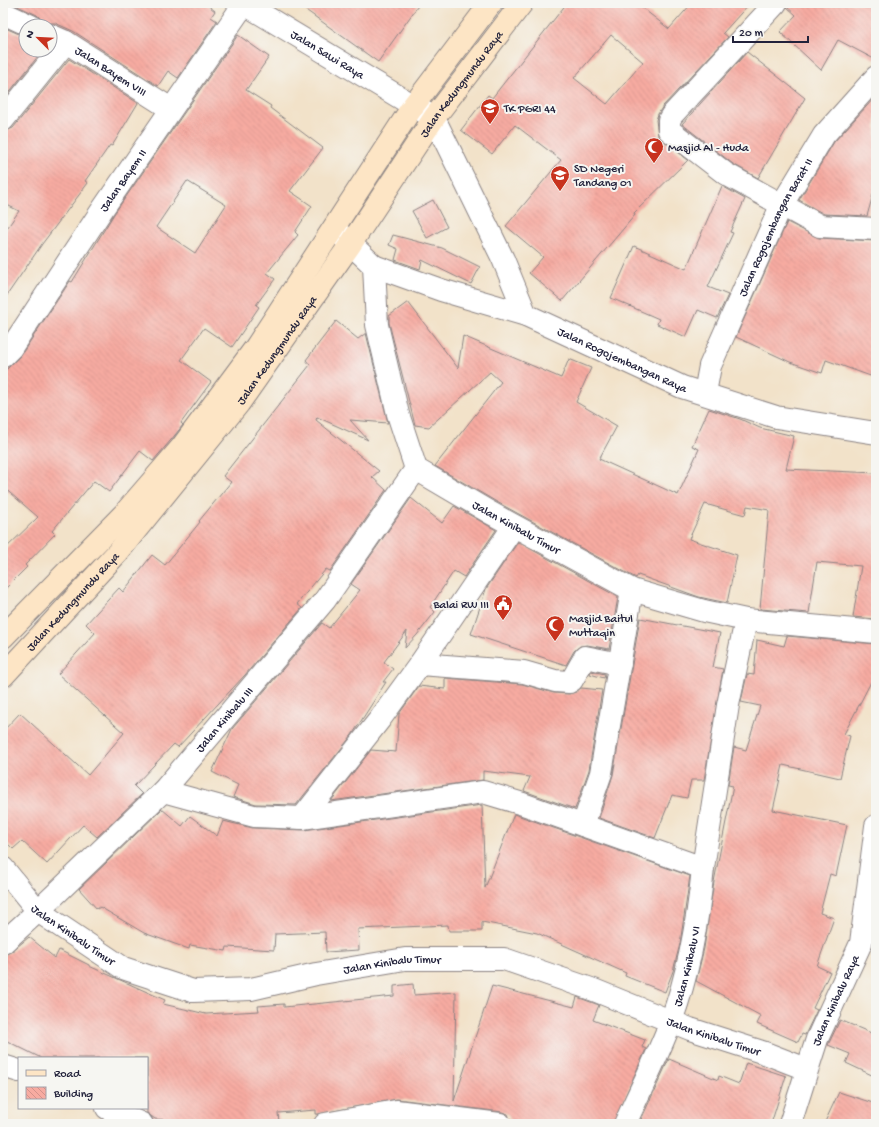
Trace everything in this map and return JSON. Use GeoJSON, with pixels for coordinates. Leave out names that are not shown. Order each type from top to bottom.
{"type":"FeatureCollection","features":[{"type":"Feature","properties":{"kind":"main road","name":"Jalan Kedungmundu Raya"},"geometry":{"type":"LineString","coordinates":[[3,637],[123,515],[180,448],[256,348],[414,106],[491,3]]}},
{"type":"Feature","properties":{"kind":"main road","name":"Jalan Kedungmundu Raya"},"geometry":{"type":"LineString","coordinates":[[3,676],[118,552],[239,403],[350,245],[434,118],[522,3]]}},
{"type":"Feature","properties":{"kind":"street"},"geometry":{"type":"LineString","coordinates":[[776,3],[672,115],[668,125],[669,130],[726,174],[781,206],[820,226],[876,229]]}},
{"type":"Feature","properties":{"kind":"street","name":"Jalan Sawi Raya"},"geometry":{"type":"LineString","coordinates":[[250,5],[434,118]]}},
{"type":"Feature","properties":{"kind":"street","name":"Jalan Bayem II"},"geometry":{"type":"LineString","coordinates":[[3,356],[11,348],[171,109],[250,5]]}},
{"type":"Feature","properties":{"kind":"street"},"geometry":{"type":"LineString","coordinates":[[3,13],[18,20]]}},
{"type":"Feature","properties":{"kind":"street","name":"Jalan Bayem VIII"},"geometry":{"type":"LineString","coordinates":[[58,39],[171,109]]}},
{"type":"Feature","properties":{"kind":"street"},"geometry":{"type":"LineString","coordinates":[[3,120],[45,58]]}},
{"type":"Feature","properties":{"kind":"street","name":"Jalan Rogojembangan Barat II"},"geometry":{"type":"LineString","coordinates":[[705,394],[710,366],[781,206],[824,135],[874,84]]}},
{"type":"Feature","properties":{"kind":"street"},"geometry":{"type":"LineString","coordinates":[[434,118],[503,259],[526,315]]}},
{"type":"Feature","properties":{"kind":"street"},"geometry":{"type":"LineString","coordinates":[[335,229],[350,245],[374,266],[377,325],[398,414],[416,469]]}},
{"type":"Feature","properties":{"kind":"street","name":"Jalan Rogojembangan Raya"},"geometry":{"type":"LineString","coordinates":[[374,266],[441,290],[526,315],[682,387],[776,417],[876,433]]}},
{"type":"Feature","properties":{"kind":"street","name":"Jalan Kinibalu Timur"},"geometry":{"type":"LineString","coordinates":[[416,469],[514,526],[632,590],[704,611],[746,620],[876,632]]}},
{"type":"Feature","properties":{"kind":"street","name":"Jalan Kinibalu III"},"geometry":{"type":"LineString","coordinates":[[3,943],[162,791],[325,600],[416,469]]}},
{"type":"Feature","properties":{"kind":"street"},"geometry":{"type":"LineString","coordinates":[[302,818],[380,719],[420,664],[514,526]]}},
{"type":"Feature","properties":{"kind":"street"},"geometry":{"type":"LineString","coordinates":[[583,825],[601,773],[632,590]]}},
{"type":"Feature","properties":{"kind":"street","name":"Jalan Kinibalu VI"},"geometry":{"type":"LineString","coordinates":[[625,1124],[671,1022],[686,976],[728,705],[746,620]]}},
{"type":"Feature","properties":{"kind":"street"},"geometry":{"type":"LineString","coordinates":[[420,664],[524,672],[555,681],[569,682],[572,680],[585,657],[620,664]]}},
{"type":"Feature","properties":{"kind":"street"},"geometry":{"type":"LineString","coordinates":[[162,791],[254,816],[302,818],[483,792],[583,825],[703,868]]}},
{"type":"Feature","properties":{"kind":"street","name":"Jalan Kinibalu Raya"},"geometry":{"type":"LineString","coordinates":[[790,1124],[806,1068],[817,1039],[833,1008],[861,942],[876,826]]}},
{"type":"Feature","properties":{"kind":"street","name":"Jalan Kinibalu Timur"},"geometry":{"type":"LineString","coordinates":[[3,868],[38,911],[123,968],[193,991],[251,989],[316,974],[405,959],[504,959],[594,990],[671,1022],[806,1068]]}},
{"type":"Feature","properties":{"kind":"street"},"geometry":{"type":"LineString","coordinates":[[3,1066],[18,1071]]}},
{"type":"Feature","properties":{"kind":"street"},"geometry":{"type":"LineString","coordinates":[[109,1109],[142,1124]]}},
{"type":"Feature","properties":{"kind":"street"},"geometry":{"type":"LineString","coordinates":[[325,1124],[396,1111],[406,1118],[500,1124]]}},
{"type":"Feature","properties":{"kind":"building"},"geometry":{"type":"Polygon","coordinates":[[[11,3],[205,3],[215,11],[211,17],[217,21],[178,78],[168,71],[158,86],[73,31],[58,24],[58,18],[40,18],[37,15],[11,3]]]}},
{"type":"Feature","properties":{"kind":"building"},"geometry":{"type":"Polygon","coordinates":[[[296,3],[420,3],[378,62],[296,3]]]}},
{"type":"Feature","properties":{"kind":"building"},"geometry":{"type":"Polygon","coordinates":[[[567,3],[636,3],[669,29],[692,3],[750,3],[723,33],[728,37],[663,106],[658,114],[656,120],[658,136],[688,160],[634,213],[635,215],[562,301],[529,273],[543,257],[506,226],[561,160],[515,125],[492,154],[461,130],[488,95],[492,98],[567,3]],[[611,35],[574,78],[607,104],[643,62],[611,35]]]}},
{"type":"Feature","properties":{"kind":"building"},"geometry":{"type":"Polygon","coordinates":[[[788,3],[869,3],[876,9],[876,60],[838,40],[821,70],[780,32],[796,15],[787,7],[788,3]]]}},
{"type":"Feature","properties":{"kind":"building"},"geometry":{"type":"Polygon","coordinates":[[[3,27],[18,34],[18,58],[37,58],[3,100],[3,27]]]}},
{"type":"Feature","properties":{"kind":"building"},"geometry":{"type":"Polygon","coordinates":[[[238,35],[269,57],[246,90],[271,106],[270,108],[323,148],[290,191],[312,206],[295,232],[298,235],[267,273],[275,279],[256,305],[259,307],[232,347],[204,328],[181,360],[211,382],[181,423],[183,425],[171,440],[153,461],[140,451],[109,492],[94,481],[52,531],[55,534],[25,565],[27,567],[3,591],[3,551],[38,517],[3,487],[3,373],[21,355],[70,281],[72,282],[114,214],[238,35]],[[187,181],[156,227],[195,253],[226,205],[187,181]]]}},
{"type":"Feature","properties":{"kind":"building"},"geometry":{"type":"Polygon","coordinates":[[[747,52],[805,98],[758,178],[733,164],[682,124],[747,52]]]}},
{"type":"Feature","properties":{"kind":"building"},"geometry":{"type":"Polygon","coordinates":[[[69,59],[138,103],[112,146],[110,145],[85,181],[88,183],[42,244],[3,301],[3,234],[19,211],[3,203],[3,132],[13,128],[69,59]]]}},
{"type":"Feature","properties":{"kind":"building"},"geometry":{"type":"Polygon","coordinates":[[[876,96],[876,184],[867,216],[824,214],[799,200],[834,142],[876,96]]]}},
{"type":"Feature","properties":{"kind":"building"},"geometry":{"type":"Polygon","coordinates":[[[722,186],[745,199],[730,232],[733,233],[708,287],[728,295],[717,318],[698,310],[686,337],[657,324],[659,319],[611,298],[634,246],[686,269],[722,186]]]}},
{"type":"Feature","properties":{"kind":"building"},"geometry":{"type":"Polygon","coordinates":[[[433,200],[447,227],[427,238],[412,211],[433,200]]]}},
{"type":"Feature","properties":{"kind":"building"},"geometry":{"type":"Polygon","coordinates":[[[787,222],[819,238],[876,241],[876,378],[826,360],[822,373],[790,362],[736,337],[787,222]]]}},
{"type":"Feature","properties":{"kind":"building"},"geometry":{"type":"Polygon","coordinates":[[[393,235],[442,248],[480,267],[471,284],[422,260],[420,269],[395,260],[398,249],[389,245],[393,235]]]}},
{"type":"Feature","properties":{"kind":"building"},"geometry":{"type":"Polygon","coordinates":[[[408,302],[458,368],[463,336],[561,378],[569,359],[591,368],[576,402],[617,426],[599,459],[678,495],[699,449],[692,446],[709,409],[740,419],[760,428],[794,436],[786,469],[876,473],[876,619],[853,617],[861,566],[817,562],[809,613],[760,609],[769,510],[747,506],[745,515],[705,504],[689,539],[737,555],[727,603],[699,597],[638,575],[636,578],[495,501],[435,466],[501,382],[490,372],[429,427],[415,425],[389,323],[389,316],[408,302]]]}},
{"type":"Feature","properties":{"kind":"building"},"geometry":{"type":"Polygon","coordinates":[[[336,321],[358,339],[366,333],[388,423],[350,420],[368,440],[317,417],[316,420],[379,471],[372,477],[386,490],[330,571],[326,569],[297,604],[302,608],[245,675],[178,747],[174,744],[134,786],[142,794],[97,837],[83,825],[47,864],[22,841],[13,849],[3,839],[3,731],[20,713],[88,775],[124,733],[58,674],[95,633],[86,624],[119,588],[123,592],[152,555],[165,565],[200,522],[199,521],[231,482],[223,476],[310,365],[306,360],[336,321]]]}},
{"type":"Feature","properties":{"kind":"building"},"geometry":{"type":"Polygon","coordinates":[[[411,498],[442,523],[454,506],[496,530],[464,577],[454,571],[430,607],[435,612],[417,635],[405,648],[407,631],[384,662],[393,669],[383,682],[386,682],[352,735],[296,805],[256,804],[233,797],[238,785],[212,772],[232,729],[322,623],[329,628],[360,590],[351,584],[411,498]]]}},
{"type":"Feature","properties":{"kind":"building"},"geometry":{"type":"Polygon","coordinates":[[[518,542],[618,597],[609,649],[587,645],[580,646],[574,651],[566,665],[471,634],[486,589],[518,542]]]}},
{"type":"Feature","properties":{"kind":"building"},"geometry":{"type":"Polygon","coordinates":[[[640,618],[720,633],[713,667],[723,669],[704,780],[691,780],[687,798],[672,795],[655,838],[599,818],[613,775],[640,618]]]}},
{"type":"Feature","properties":{"kind":"building"},"geometry":{"type":"Polygon","coordinates":[[[787,636],[876,644],[876,684],[871,682],[844,734],[850,736],[840,778],[783,765],[773,810],[847,825],[836,876],[830,874],[820,913],[834,918],[817,966],[830,972],[813,1008],[817,1010],[805,1035],[802,1034],[798,1042],[757,1024],[761,1016],[696,981],[704,948],[714,882],[733,786],[728,785],[734,747],[746,750],[760,706],[741,702],[747,674],[754,675],[757,640],[784,646],[787,636]]]}},
{"type":"Feature","properties":{"kind":"building"},"geometry":{"type":"Polygon","coordinates":[[[591,671],[605,674],[604,678],[590,674],[591,671]]]}},
{"type":"Feature","properties":{"kind":"building"},"geometry":{"type":"Polygon","coordinates":[[[445,678],[522,684],[554,693],[569,694],[576,692],[581,688],[602,690],[589,770],[575,809],[524,791],[530,777],[483,771],[483,780],[331,801],[371,750],[396,752],[399,714],[419,686],[445,689],[445,678]]]}},
{"type":"Feature","properties":{"kind":"building"},"geometry":{"type":"Polygon","coordinates":[[[482,805],[485,888],[514,814],[690,876],[680,944],[673,971],[665,992],[625,976],[626,973],[537,933],[482,922],[482,931],[449,931],[448,925],[358,929],[359,950],[326,952],[325,932],[275,934],[274,950],[227,947],[226,951],[190,945],[189,949],[144,933],[100,907],[97,909],[79,889],[162,809],[182,826],[190,816],[217,836],[223,821],[253,828],[304,830],[482,805]]]}},
{"type":"Feature","properties":{"kind":"building"},"geometry":{"type":"Polygon","coordinates":[[[29,937],[55,958],[59,950],[89,966],[165,1000],[163,1004],[206,1014],[259,1011],[258,1006],[284,1004],[284,1007],[394,996],[394,986],[413,984],[414,995],[456,992],[454,1101],[492,986],[574,1007],[577,997],[599,1005],[593,1020],[645,1040],[642,1047],[646,1049],[613,1124],[512,1124],[508,1114],[502,1112],[397,1099],[318,1114],[316,1114],[316,1110],[278,1113],[279,1122],[220,1122],[220,1124],[213,1124],[155,1119],[147,1113],[148,1057],[39,1057],[3,1039],[3,955],[11,952],[29,937]]]}},
{"type":"Feature","properties":{"kind":"building"},"geometry":{"type":"Polygon","coordinates":[[[840,1020],[876,1035],[876,1077],[846,1063],[850,1054],[828,1045],[840,1020]]]}},
{"type":"Feature","properties":{"kind":"building"},"geometry":{"type":"Polygon","coordinates":[[[669,1059],[718,1080],[719,1076],[739,1084],[746,1063],[786,1076],[771,1124],[639,1124],[669,1059]]]}},
{"type":"Feature","properties":{"kind":"building"},"geometry":{"type":"Polygon","coordinates":[[[839,1092],[876,1104],[876,1124],[824,1124],[839,1092]]]}},
{"type":"Feature","properties":{"kind":"place","name":"TK PGRI 44"},"geometry":{"type":"Point","coordinates":[490,125]}},
{"type":"Feature","properties":{"kind":"place","name":"Masjid Al - Huda"},"geometry":{"type":"Point","coordinates":[654,164]}},
{"type":"Feature","properties":{"kind":"place","name":"SD Negeri Tandang 01"},"geometry":{"type":"Point","coordinates":[560,192]}},
{"type":"Feature","properties":{"kind":"place","name":"Balai RW III"},"geometry":{"type":"Point","coordinates":[503,621]}},
{"type":"Feature","properties":{"kind":"place","name":"Masjid Baitul Muttaqin"},"geometry":{"type":"Point","coordinates":[555,642]}}]}
